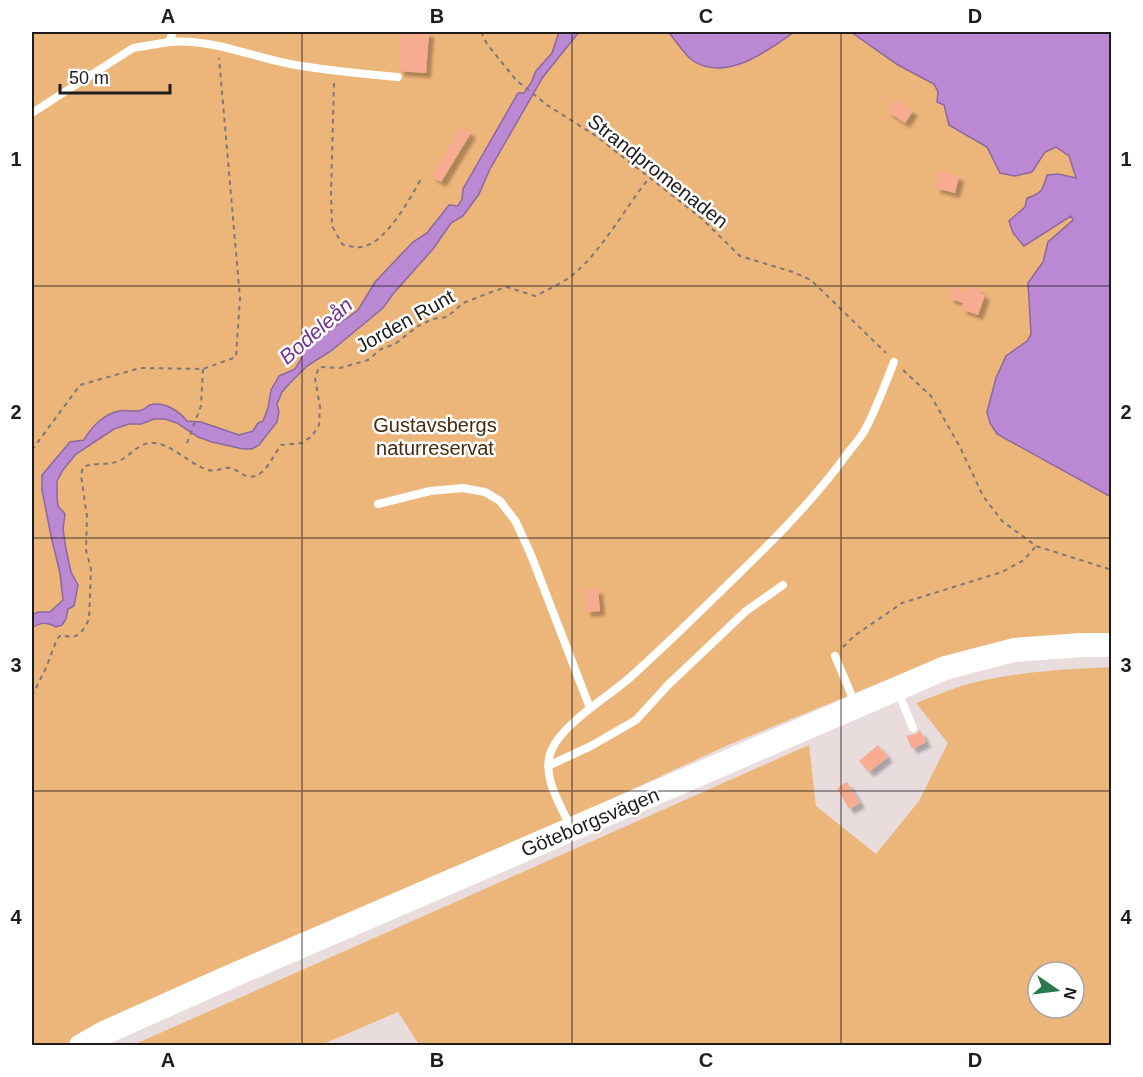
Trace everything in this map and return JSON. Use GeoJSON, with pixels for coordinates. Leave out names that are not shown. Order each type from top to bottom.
{"type":"FeatureCollection","features":[{"type":"Feature","properties":{"kind":"street","name":"Göteborgsvägen"},"geometry":{"type":"LineString","coordinates":[[81,1046],[104,1033],[227,978],[945,668],[1014,650],[1112,645]]}},
{"type":"Feature","properties":{"kind":"lane"},"geometry":{"type":"LineString","coordinates":[[169,42],[173,32]]}},
{"type":"Feature","properties":{"kind":"lane"},"geometry":{"type":"LineString","coordinates":[[32,113],[133,48],[169,42],[180,41],[218,46],[295,65],[398,77]]}},
{"type":"Feature","properties":{"kind":"lane"},"geometry":{"type":"LineString","coordinates":[[572,830],[551,783],[548,766],[550,751],[559,738],[590,708],[634,675],[709,604],[798,514],[836,470],[865,430],[894,362]]}},
{"type":"Feature","properties":{"kind":"lane"},"geometry":{"type":"LineString","coordinates":[[378,504],[430,491],[463,488],[485,492],[500,501],[516,522],[531,555],[590,708]]}},
{"type":"Feature","properties":{"kind":"lane"},"geometry":{"type":"LineString","coordinates":[[548,766],[591,746],[636,720],[668,685],[746,612],[783,585]]}},
{"type":"Feature","properties":{"kind":"lane"},"geometry":{"type":"LineString","coordinates":[[835,656],[856,707]]}},
{"type":"Feature","properties":{"kind":"lane"},"geometry":{"type":"LineString","coordinates":[[897,689],[913,728]]}},
{"type":"Feature","properties":{"kind":"path","name":"Strandpromenaden"},"geometry":{"type":"LineString","coordinates":[[481,32],[516,80],[547,105],[596,136],[700,217],[740,256],[793,272],[811,280],[931,396],[960,447],[983,496],[1002,521],[1036,546],[1112,570]]}},
{"type":"Feature","properties":{"kind":"path"},"geometry":{"type":"LineString","coordinates":[[32,450],[80,386],[140,368],[203,369],[236,357],[240,298],[218,46]]}},
{"type":"Feature","properties":{"kind":"path"},"geometry":{"type":"LineString","coordinates":[[334,70],[332,226],[342,244],[362,248],[375,241],[399,217],[422,177]]}},
{"type":"Feature","properties":{"kind":"path","name":"Jorden Runt"},"geometry":{"type":"LineString","coordinates":[[32,696],[57,639],[61,634],[71,637],[78,635],[89,619],[91,569],[86,550],[87,518],[81,475],[83,467],[91,464],[111,464],[122,460],[142,445],[153,443],[173,450],[211,471],[231,468],[250,477],[258,476],[272,463],[281,445],[302,443],[312,436],[319,425],[320,407],[315,378],[319,367],[340,368],[368,360],[381,349],[395,344],[418,327],[433,319],[447,318],[463,303],[494,291],[507,287],[535,296],[553,287],[573,274],[591,257],[649,178]]}},
{"type":"Feature","properties":{"kind":"path"},"geometry":{"type":"LineString","coordinates":[[187,443],[201,406],[203,369]]}},
{"type":"Feature","properties":{"kind":"path"},"geometry":{"type":"LineString","coordinates":[[835,656],[854,636],[902,603],[1002,572],[1024,560],[1036,546]]}},
{"type":"Feature","properties":{"kind":"green space","name":"Gustavsbergs naturreservat"},"geometry":{"type":"Polygon","coordinates":[[[32,32],[1111,32],[1111,635],[933,661],[728,745],[80,1045],[32,1045],[32,32]]]}},
{"type":"Feature","properties":{"kind":"green space"},"geometry":{"type":"Polygon","coordinates":[[[1111,667],[1111,1045],[420,1046],[398,1012],[321,1045],[133,1045],[809,745],[816,806],[876,854],[919,801],[948,743],[916,703],[955,688],[993,678],[1111,667]]]}},
{"type":"Feature","properties":{"kind":"shaded area","name":"Bodeleån"},"geometry":{"type":"Polygon","coordinates":[[[559,32],[579,32],[543,77],[490,169],[479,194],[463,216],[451,223],[433,249],[383,308],[331,351],[307,366],[282,392],[277,404],[279,412],[277,422],[259,445],[252,449],[243,449],[212,442],[198,437],[177,423],[165,419],[154,419],[114,429],[76,454],[57,481],[58,506],[65,514],[63,529],[66,549],[71,572],[78,585],[74,606],[68,609],[62,625],[56,627],[44,623],[32,628],[32,615],[38,612],[50,612],[63,600],[60,573],[42,490],[42,475],[70,442],[84,440],[90,430],[108,415],[122,411],[139,411],[155,404],[171,408],[187,421],[201,422],[239,435],[253,431],[258,423],[263,421],[271,390],[279,376],[295,369],[304,348],[312,339],[327,332],[358,310],[375,282],[413,242],[427,233],[449,205],[458,206],[462,199],[463,189],[518,93],[524,93],[536,71],[552,53],[559,32]]]}},
{"type":"Feature","properties":{"kind":"shaded area"},"geometry":{"type":"Polygon","coordinates":[[[668,32],[794,32],[772,48],[746,62],[718,68],[705,66],[692,60],[668,32]]]}},
{"type":"Feature","properties":{"kind":"shaded area"},"geometry":{"type":"Polygon","coordinates":[[[851,32],[1111,32],[1111,497],[997,434],[990,423],[987,412],[996,378],[1006,356],[1027,341],[1031,334],[1028,283],[1043,262],[1048,242],[1073,220],[1071,216],[1024,246],[1013,233],[1009,221],[1025,207],[1027,198],[1036,195],[1041,190],[1047,175],[1058,174],[1076,178],[1069,156],[1056,147],[1045,152],[1032,172],[1015,176],[1000,173],[987,147],[949,125],[944,105],[937,102],[938,92],[934,84],[898,65],[851,32]]]}},
{"type":"Feature","properties":{"kind":"building"},"geometry":{"type":"Polygon","coordinates":[[[401,32],[429,32],[426,73],[399,71],[401,32]]]}},
{"type":"Feature","properties":{"kind":"building"},"geometry":{"type":"Polygon","coordinates":[[[895,99],[913,111],[905,123],[887,111],[895,99]]]}},
{"type":"Feature","properties":{"kind":"building"},"geometry":{"type":"Polygon","coordinates":[[[461,127],[471,133],[441,182],[431,176],[461,127]]]}},
{"type":"Feature","properties":{"kind":"building"},"geometry":{"type":"Polygon","coordinates":[[[939,171],[959,176],[955,193],[935,188],[939,171]]]}},
{"type":"Feature","properties":{"kind":"building"},"geometry":{"type":"Polygon","coordinates":[[[969,286],[981,290],[980,293],[985,295],[978,315],[961,309],[963,303],[949,298],[952,287],[967,291],[969,286]]]}},
{"type":"Feature","properties":{"kind":"building"},"geometry":{"type":"Polygon","coordinates":[[[598,589],[600,611],[586,612],[585,590],[598,589]]]}},
{"type":"Feature","properties":{"kind":"building"},"geometry":{"type":"Polygon","coordinates":[[[920,730],[926,742],[912,749],[906,736],[916,734],[920,730]]]}},
{"type":"Feature","properties":{"kind":"building"},"geometry":{"type":"Polygon","coordinates":[[[878,745],[888,757],[869,772],[859,761],[878,745]]]}},
{"type":"Feature","properties":{"kind":"building"},"geometry":{"type":"Polygon","coordinates":[[[847,782],[860,803],[849,809],[837,788],[847,782]]]}}]}
